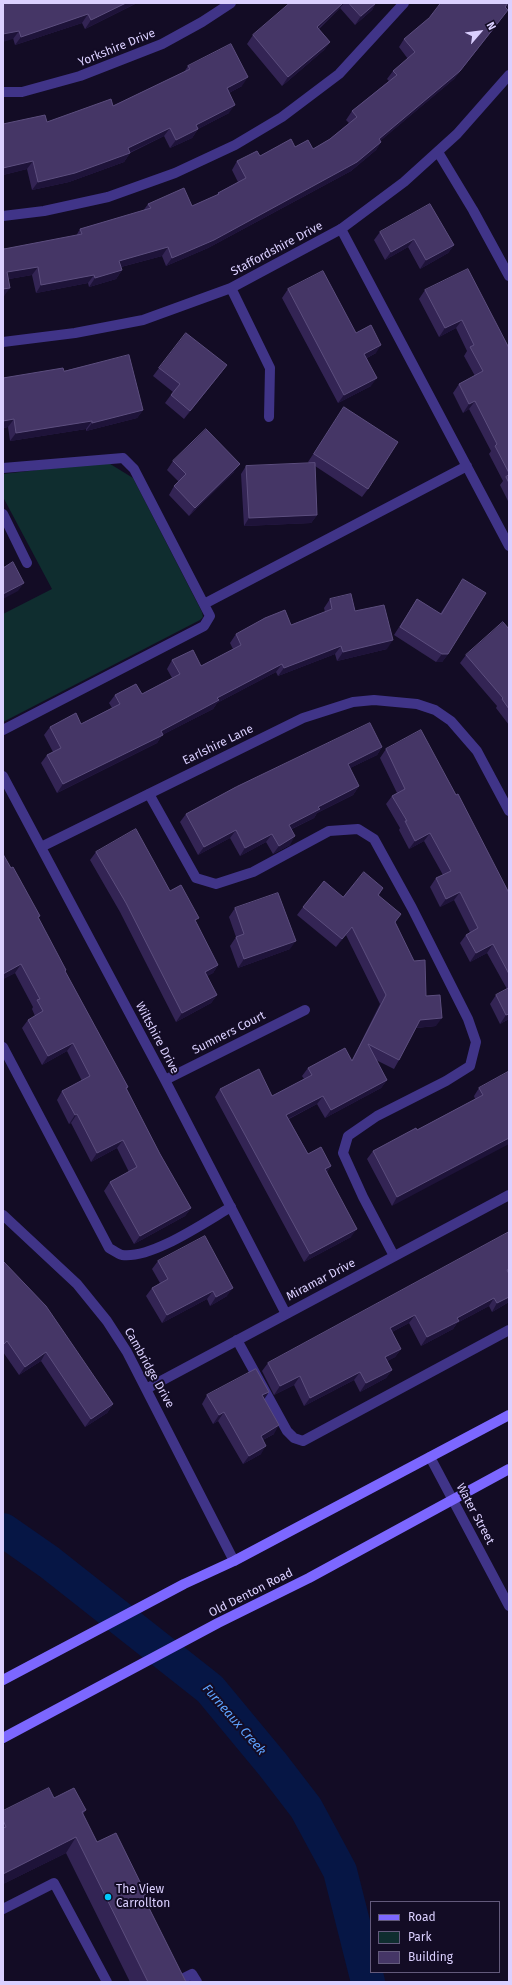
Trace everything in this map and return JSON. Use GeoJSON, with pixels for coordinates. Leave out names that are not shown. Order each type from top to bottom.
{"type":"FeatureCollection","features":[{"type":"Feature","properties":{"kind":"main road"},"geometry":{"type":"LineString","coordinates":[[3,1680],[184,1584],[234,1560],[430,1457],[509,1414]]}},
{"type":"Feature","properties":{"kind":"main road","name":"Old Denton Road"},"geometry":{"type":"LineString","coordinates":[[4,1738],[218,1623],[290,1588],[509,1469]]}},
{"type":"Feature","properties":{"kind":"street","name":"Yorkshire Drive"},"geometry":{"type":"LineString","coordinates":[[3,92],[22,92],[80,76],[162,44],[202,22],[231,3]]}},
{"type":"Feature","properties":{"kind":"street"},"geometry":{"type":"LineString","coordinates":[[3,216],[44,211],[108,198],[175,172],[235,145],[282,117],[339,74],[404,3]]}},
{"type":"Feature","properties":{"kind":"street","name":"Staffordshire Drive"},"geometry":{"type":"LineString","coordinates":[[3,342],[75,333],[143,320],[231,288],[341,229],[404,182],[462,129],[509,76]]}},
{"type":"Feature","properties":{"kind":"street"},"geometry":{"type":"LineString","coordinates":[[438,152],[473,210],[509,276]]}},
{"type":"Feature","properties":{"kind":"street"},"geometry":{"type":"LineString","coordinates":[[341,229],[509,546]]}},
{"type":"Feature","properties":{"kind":"street"},"geometry":{"type":"LineString","coordinates":[[231,288],[270,368],[269,417]]}},
{"type":"Feature","properties":{"kind":"street"},"geometry":{"type":"LineString","coordinates":[[3,468],[123,458],[134,469],[210,616],[204,626],[3,730]]}},
{"type":"Feature","properties":{"kind":"street"},"geometry":{"type":"LineString","coordinates":[[204,604],[467,466]]}},
{"type":"Feature","properties":{"kind":"street"},"geometry":{"type":"LineString","coordinates":[[3,514],[27,562]]}},
{"type":"Feature","properties":{"kind":"street","name":"Earlshire Lane"},"geometry":{"type":"LineString","coordinates":[[41,847],[303,718],[353,702],[374,700],[417,704],[435,710],[451,722],[477,751],[509,811]]}},
{"type":"Feature","properties":{"kind":"street","name":"Wiltshire Drive"},"geometry":{"type":"LineString","coordinates":[[3,776],[165,1080],[286,1314]]}},
{"type":"Feature","properties":{"kind":"street"},"geometry":{"type":"LineString","coordinates":[[149,794],[196,878],[216,884],[253,872],[329,831],[358,829],[374,839],[397,881],[468,1019],[476,1042],[470,1066],[446,1082],[377,1116],[348,1136],[343,1153],[363,1197],[394,1256]]}},
{"type":"Feature","properties":{"kind":"street","name":"Sumners Court"},"geometry":{"type":"LineString","coordinates":[[165,1080],[306,1010]]}},
{"type":"Feature","properties":{"kind":"street"},"geometry":{"type":"LineString","coordinates":[[3,1047],[109,1248],[122,1254],[142,1254],[178,1238],[231,1207]]}},
{"type":"Feature","properties":{"kind":"street","name":"Miramar Drive"},"geometry":{"type":"LineString","coordinates":[[146,1388],[509,1195]]}},
{"type":"Feature","properties":{"kind":"street","name":"Cambridge Drive"},"geometry":{"type":"LineString","coordinates":[[3,1215],[77,1284],[107,1321],[127,1352],[234,1560]]}},
{"type":"Feature","properties":{"kind":"street"},"geometry":{"type":"LineString","coordinates":[[237,1340],[287,1431],[294,1438],[303,1441],[509,1330]]}},
{"type":"Feature","properties":{"kind":"street","name":"Water Street"},"geometry":{"type":"LineString","coordinates":[[430,1457],[509,1606]]}},
{"type":"Feature","properties":{"kind":"street"},"geometry":{"type":"LineString","coordinates":[[3,1909],[54,1883],[107,1982]]}},
{"type":"Feature","properties":{"kind":"street"},"geometry":{"type":"LineString","coordinates":[[176,1982],[192,1974],[197,1982]]}},
{"type":"Feature","properties":{"kind":"green space"},"geometry":{"type":"Polygon","coordinates":[[[107,462],[133,478],[202,612],[203,617],[200,620],[3,722],[3,614],[52,589],[3,497],[3,474],[107,462]]]}},
{"type":"Feature","properties":{"kind":"building"},"geometry":{"type":"Polygon","coordinates":[[[3,3],[126,3],[91,20],[88,14],[21,37],[19,31],[3,34],[3,3]]]}},
{"type":"Feature","properties":{"kind":"building"},"geometry":{"type":"Polygon","coordinates":[[[290,3],[343,3],[317,27],[330,42],[288,77],[253,35],[290,3]]]}},
{"type":"Feature","properties":{"kind":"building"},"geometry":{"type":"Polygon","coordinates":[[[349,3],[376,3],[361,16],[349,3]]]}},
{"type":"Feature","properties":{"kind":"building"},"geometry":{"type":"Polygon","coordinates":[[[441,3],[508,3],[505,7],[508,10],[460,71],[379,139],[381,142],[357,162],[214,240],[172,258],[168,247],[119,261],[122,270],[95,278],[94,275],[41,285],[38,267],[7,272],[10,288],[3,289],[3,246],[4,249],[82,234],[80,229],[151,208],[148,204],[184,188],[192,206],[219,194],[218,193],[246,178],[237,161],[257,151],[260,156],[291,139],[295,147],[308,140],[313,149],[330,139],[357,117],[352,111],[397,75],[393,71],[415,52],[404,39],[429,18],[441,3]]]}},
{"type":"Feature","properties":{"kind":"building"},"geometry":{"type":"Polygon","coordinates":[[[231,44],[248,77],[227,88],[235,105],[196,125],[198,129],[176,140],[170,128],[128,148],[130,153],[75,173],[38,182],[33,161],[3,168],[3,124],[45,115],[47,122],[111,99],[113,106],[190,69],[188,66],[231,44]]]}},
{"type":"Feature","properties":{"kind":"building"},"geometry":{"type":"Polygon","coordinates":[[[430,204],[454,245],[426,260],[414,239],[391,252],[380,232],[430,204]]]}},
{"type":"Feature","properties":{"kind":"building"},"geometry":{"type":"Polygon","coordinates":[[[468,269],[509,348],[509,473],[495,446],[497,444],[475,401],[469,404],[459,384],[483,371],[470,347],[474,345],[462,320],[445,328],[425,290],[468,269]]]}},
{"type":"Feature","properties":{"kind":"building"},"geometry":{"type":"Polygon","coordinates":[[[323,271],[356,333],[371,325],[381,345],[364,354],[377,378],[344,395],[288,289],[323,271]]]}},
{"type":"Feature","properties":{"kind":"building"},"geometry":{"type":"Polygon","coordinates":[[[186,333],[227,365],[190,411],[171,395],[180,384],[159,368],[186,333]]]}},
{"type":"Feature","properties":{"kind":"building"},"geometry":{"type":"Polygon","coordinates":[[[129,355],[143,410],[92,423],[92,421],[16,433],[14,419],[3,421],[3,378],[63,368],[64,371],[129,355]]]}},
{"type":"Feature","properties":{"kind":"building"},"geometry":{"type":"Polygon","coordinates":[[[344,407],[398,442],[368,489],[314,454],[344,407]]]}},
{"type":"Feature","properties":{"kind":"building"},"geometry":{"type":"Polygon","coordinates":[[[206,429],[240,464],[195,508],[174,486],[186,474],[173,461],[206,429]]]}},
{"type":"Feature","properties":{"kind":"building"},"geometry":{"type":"Polygon","coordinates":[[[315,463],[317,515],[249,518],[246,466],[315,463]]]}},
{"type":"Feature","properties":{"kind":"building"},"geometry":{"type":"Polygon","coordinates":[[[509,475],[509,483],[506,477],[509,475]]]}},
{"type":"Feature","properties":{"kind":"building"},"geometry":{"type":"Polygon","coordinates":[[[13,562],[24,583],[3,594],[3,565],[4,567],[13,562]]]}},
{"type":"Feature","properties":{"kind":"building"},"geometry":{"type":"Polygon","coordinates":[[[463,579],[486,593],[448,654],[442,654],[400,627],[417,599],[441,614],[463,579]]]}},
{"type":"Feature","properties":{"kind":"building"},"geometry":{"type":"Polygon","coordinates":[[[351,594],[355,611],[384,605],[393,640],[343,652],[341,646],[284,668],[282,664],[217,698],[219,700],[161,731],[163,735],[63,784],[47,755],[61,748],[50,727],[76,713],[81,724],[120,704],[115,695],[136,684],[142,694],[180,674],[172,660],[193,650],[201,666],[241,645],[236,634],[265,618],[285,610],[291,625],[332,609],[330,599],[351,594]]]}},
{"type":"Feature","properties":{"kind":"building"},"geometry":{"type":"Polygon","coordinates":[[[503,622],[509,629],[509,709],[502,699],[503,698],[466,655],[503,622]]]}},
{"type":"Feature","properties":{"kind":"building"},"geometry":{"type":"Polygon","coordinates":[[[370,723],[382,747],[348,764],[359,786],[318,807],[320,809],[289,825],[295,836],[279,846],[272,834],[245,848],[236,830],[204,847],[186,814],[236,787],[370,723]]]}},
{"type":"Feature","properties":{"kind":"building"},"geometry":{"type":"Polygon","coordinates":[[[421,730],[456,795],[458,794],[509,893],[509,974],[493,944],[476,953],[466,935],[478,928],[460,892],[446,899],[436,878],[451,871],[430,833],[415,841],[405,821],[407,821],[392,796],[405,789],[386,749],[421,730]]]}},
{"type":"Feature","properties":{"kind":"building"},"geometry":{"type":"Polygon","coordinates":[[[136,829],[170,891],[181,885],[199,918],[195,920],[218,965],[205,972],[217,995],[182,1013],[126,903],[96,852],[136,829]]]}},
{"type":"Feature","properties":{"kind":"building"},"geometry":{"type":"Polygon","coordinates":[[[3,854],[11,868],[13,867],[40,916],[38,917],[66,970],[65,971],[128,1087],[126,1088],[160,1154],[191,1208],[140,1236],[110,1182],[137,1167],[123,1140],[97,1153],[77,1114],[75,1115],[62,1091],[90,1076],[73,1043],[48,1056],[28,1020],[43,1011],[37,1000],[40,999],[21,964],[3,974],[3,854]]]}},
{"type":"Feature","properties":{"kind":"building"},"geometry":{"type":"Polygon","coordinates":[[[364,872],[383,888],[378,895],[401,914],[395,922],[414,961],[425,960],[426,996],[440,995],[442,1018],[420,1020],[399,1060],[368,1044],[387,1080],[331,1110],[323,1096],[286,1115],[308,1154],[321,1147],[331,1166],[325,1169],[357,1229],[310,1254],[220,1089],[259,1069],[272,1096],[312,1075],[308,1068],[345,1048],[352,1061],[386,995],[352,927],[342,939],[303,907],[324,881],[343,897],[364,872]]]}},
{"type":"Feature","properties":{"kind":"building"},"geometry":{"type":"Polygon","coordinates":[[[278,893],[296,941],[244,959],[236,937],[244,934],[235,908],[278,893]]]}},
{"type":"Feature","properties":{"kind":"building"},"geometry":{"type":"Polygon","coordinates":[[[509,988],[509,1014],[506,1015],[496,995],[509,988]]]}},
{"type":"Feature","properties":{"kind":"building"},"geometry":{"type":"Polygon","coordinates":[[[508,1072],[509,1138],[397,1197],[373,1151],[416,1128],[417,1130],[483,1095],[479,1088],[508,1072]]]}},
{"type":"Feature","properties":{"kind":"building"},"geometry":{"type":"Polygon","coordinates":[[[509,1232],[509,1269],[507,1270],[509,1274],[509,1297],[497,1303],[494,1298],[457,1318],[459,1321],[427,1337],[415,1315],[390,1328],[401,1349],[385,1357],[392,1370],[366,1383],[360,1372],[310,1398],[300,1376],[280,1386],[268,1363],[509,1232]]]}},
{"type":"Feature","properties":{"kind":"building"},"geometry":{"type":"Polygon","coordinates":[[[205,1236],[233,1288],[216,1297],[213,1291],[167,1315],[152,1288],[168,1279],[158,1261],[205,1236]]]}},
{"type":"Feature","properties":{"kind":"building"},"geometry":{"type":"Polygon","coordinates":[[[3,1261],[46,1306],[113,1404],[91,1419],[46,1352],[25,1367],[7,1341],[3,1345],[3,1261]]]}},
{"type":"Feature","properties":{"kind":"building"},"geometry":{"type":"Polygon","coordinates":[[[256,1369],[269,1392],[262,1395],[279,1425],[261,1436],[266,1446],[249,1456],[224,1412],[219,1415],[207,1395],[256,1369]]]}},
{"type":"Feature","properties":{"kind":"building"},"geometry":{"type":"Polygon","coordinates":[[[49,1788],[54,1798],[74,1788],[86,1810],[82,1812],[97,1842],[116,1833],[146,1894],[143,1896],[186,1982],[148,1982],[76,1837],[3,1874],[3,1828],[6,1827],[3,1820],[3,1811],[49,1788]]]}},
{"type":"Feature","properties":{"kind":"waterway","name":"Furneaux Creek"},"geometry":{"type":"LineString","coordinates":[[3,1530],[49,1562],[210,1689],[273,1765],[306,1808],[340,1871],[368,1982]]}},
{"type":"Feature","properties":{"kind":"place","name":"The View Carrollton"},"geometry":{"type":"Point","coordinates":[108,1897]}}]}
